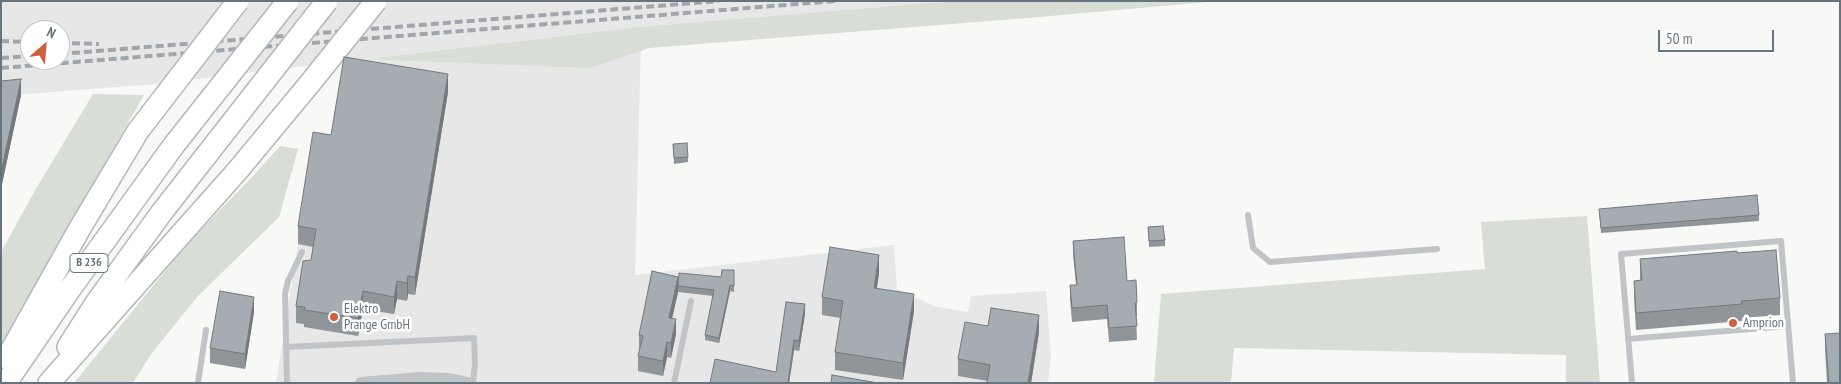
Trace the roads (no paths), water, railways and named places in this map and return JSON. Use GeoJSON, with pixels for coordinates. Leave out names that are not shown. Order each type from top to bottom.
{"type":"FeatureCollection","features":[{"type":"Feature","properties":{"kind":"highway"},"geometry":{"type":"LineString","coordinates":[[1,367],[138,131],[238,1]]}},
{"type":"Feature","properties":{"kind":"highway","name":"B 236"},"geometry":{"type":"LineString","coordinates":[[6,383],[70,289],[174,145],[288,1]]}},
{"type":"Feature","properties":{"kind":"highway","name":"B 236"},"geometry":{"type":"LineString","coordinates":[[45,383],[96,303],[162,212],[327,1]]}},
{"type":"Feature","properties":{"kind":"highway"},"geometry":{"type":"LineString","coordinates":[[48,383],[238,170],[376,1]]}},
{"type":"Feature","properties":{"kind":"street"},"geometry":{"type":"LineString","coordinates":[[361,383],[420,378],[449,379],[468,383]]}},
{"type":"Feature","properties":{"kind":"lane"},"geometry":{"type":"LineString","coordinates":[[1248,215],[1253,248],[1270,262],[1437,249]]}},
{"type":"Feature","properties":{"kind":"lane"},"geometry":{"type":"LineString","coordinates":[[1632,383],[1621,254],[1781,240],[1793,383]]}},
{"type":"Feature","properties":{"kind":"lane"},"geometry":{"type":"LineString","coordinates":[[288,383],[285,294],[288,281],[302,252]]}},
{"type":"Feature","properties":{"kind":"lane"},"geometry":{"type":"LineString","coordinates":[[674,383],[691,301]]}},
{"type":"Feature","properties":{"kind":"lane"},"geometry":{"type":"LineString","coordinates":[[1628,339],[1788,326]]}},
{"type":"Feature","properties":{"kind":"lane"},"geometry":{"type":"LineString","coordinates":[[198,383],[206,330]]}},
{"type":"Feature","properties":{"kind":"lane"},"geometry":{"type":"LineString","coordinates":[[286,347],[474,338],[475,364],[473,383]]}},
{"type":"Feature","properties":{"kind":"railway"},"geometry":{"type":"LineString","coordinates":[[70,53],[719,1]]}},
{"type":"Feature","properties":{"kind":"railway"},"geometry":{"type":"LineString","coordinates":[[1,68],[835,1]]}},
{"type":"Feature","properties":{"kind":"railway"},"geometry":{"type":"LineString","coordinates":[[1,41],[20,42]]}},
{"type":"Feature","properties":{"kind":"railway"},"geometry":{"type":"LineString","coordinates":[[70,43],[99,44]]}},
{"type":"Feature","properties":{"kind":"railway"},"geometry":{"type":"LineString","coordinates":[[1,58],[20,57]]}},
{"type":"Feature","properties":{"kind":"place","name":"Elektro Prange GmbH"},"geometry":{"type":"Point","coordinates":[334,317]}},
{"type":"Feature","properties":{"kind":"place","name":"Amprion"},"geometry":{"type":"Point","coordinates":[1733,323]}}]}
